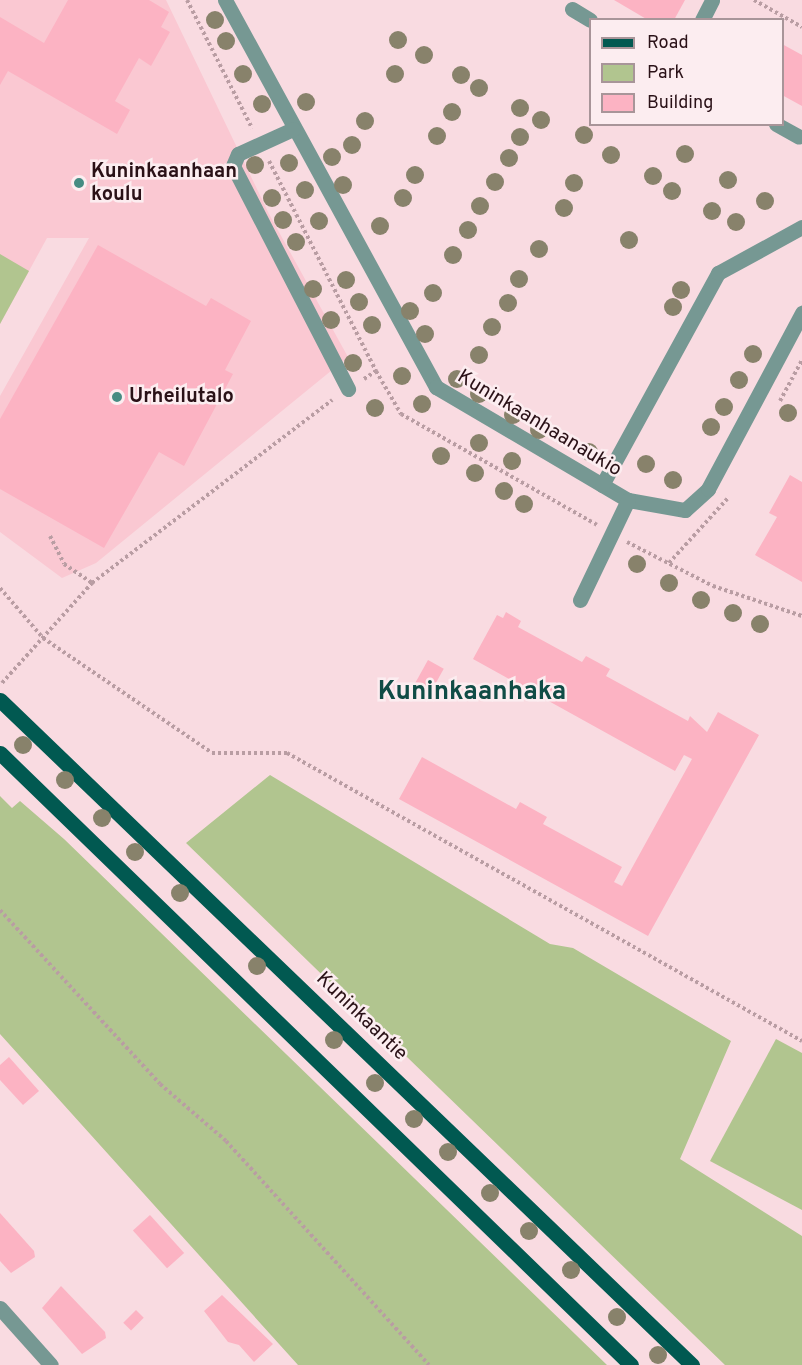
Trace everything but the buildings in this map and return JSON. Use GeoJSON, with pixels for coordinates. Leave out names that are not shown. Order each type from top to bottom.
{"type":"FeatureCollection","features":[{"type":"Feature","properties":{"kind":"main road","name":"Kuninkaantie"},"geometry":{"type":"LineString","coordinates":[[0,700],[692,1365]]}},
{"type":"Feature","properties":{"kind":"main road"},"geometry":{"type":"LineString","coordinates":[[0,753],[631,1365]]}},
{"type":"Feature","properties":{"kind":"street","name":"Kuninkaanhaanaukio"},"geometry":{"type":"LineString","coordinates":[[225,0],[293,129],[436,387],[628,500],[647,508],[685,510],[708,489],[802,313]]}},
{"type":"Feature","properties":{"kind":"street"},"geometry":{"type":"LineString","coordinates":[[703,18],[712,0]]}},
{"type":"Feature","properties":{"kind":"street"},"geometry":{"type":"LineString","coordinates":[[572,9],[589,19]]}},
{"type":"Feature","properties":{"kind":"street"},"geometry":{"type":"LineString","coordinates":[[779,126],[799,138]]}},
{"type":"Feature","properties":{"kind":"street"},"geometry":{"type":"LineString","coordinates":[[293,129],[238,154],[234,166],[348,389]]}},
{"type":"Feature","properties":{"kind":"street"},"geometry":{"type":"LineString","coordinates":[[602,485],[718,273],[802,227]]}},
{"type":"Feature","properties":{"kind":"street"},"geometry":{"type":"LineString","coordinates":[[580,600],[628,500]]}},
{"type":"Feature","properties":{"kind":"street"},"geometry":{"type":"LineString","coordinates":[[0,1308],[51,1365]]}},
{"type":"Feature","properties":{"kind":"path"},"geometry":{"type":"LineString","coordinates":[[187,0],[376,371],[401,414],[613,534],[713,586],[802,616]]}},
{"type":"Feature","properties":{"kind":"path"},"geometry":{"type":"LineString","coordinates":[[754,0],[802,27]]}},
{"type":"Feature","properties":{"kind":"path"},"geometry":{"type":"LineString","coordinates":[[0,686],[92,583],[348,389],[376,371]]}},
{"type":"Feature","properties":{"kind":"path"},"geometry":{"type":"LineString","coordinates":[[50,536],[64,564],[92,583]]}},
{"type":"Feature","properties":{"kind":"path"},"geometry":{"type":"LineString","coordinates":[[0,588],[43,638],[212,753],[287,753],[802,1041]]}},
{"type":"Feature","properties":{"kind":"path"},"geometry":{"type":"LineString","coordinates":[[0,910],[160,1084],[225,1142],[429,1365]]}},
{"type":"Feature","properties":{"kind":"shaded area"},"geometry":{"type":"Polygon","coordinates":[[[0,0],[166,0],[269,214],[348,357],[96,563],[62,578],[0,532],[0,396],[89,238],[47,238],[0,324],[0,0]]]}},
{"type":"Feature","properties":{"kind":"green space"},"geometry":{"type":"Polygon","coordinates":[[[0,254],[29,271],[0,324],[0,254]]]}},
{"type":"Feature","properties":{"kind":"green space"},"geometry":{"type":"Polygon","coordinates":[[[270,775],[550,944],[573,948],[731,1041],[680,1159],[802,1236],[802,1365],[725,1365],[186,843],[270,775]]]}},
{"type":"Feature","properties":{"kind":"green space"},"geometry":{"type":"Polygon","coordinates":[[[0,796],[12,808],[20,801],[64,839],[607,1365],[298,1365],[0,1034],[0,796]]]}},
{"type":"Feature","properties":{"kind":"green space"},"geometry":{"type":"Polygon","coordinates":[[[776,1039],[802,1053],[802,1210],[710,1161],[776,1039]]]}},
{"type":"Feature","properties":{"kind":"place","name":"Kuninkaanhaan koulu"},"geometry":{"type":"Point","coordinates":[79,183]}},
{"type":"Feature","properties":{"kind":"place","name":"Urheilutalo"},"geometry":{"type":"Point","coordinates":[117,397]}},
{"type":"Feature","properties":{"kind":"district","name":"Kuninkaanhaka"},"geometry":{"type":"Point","coordinates":[472,693]}}]}
